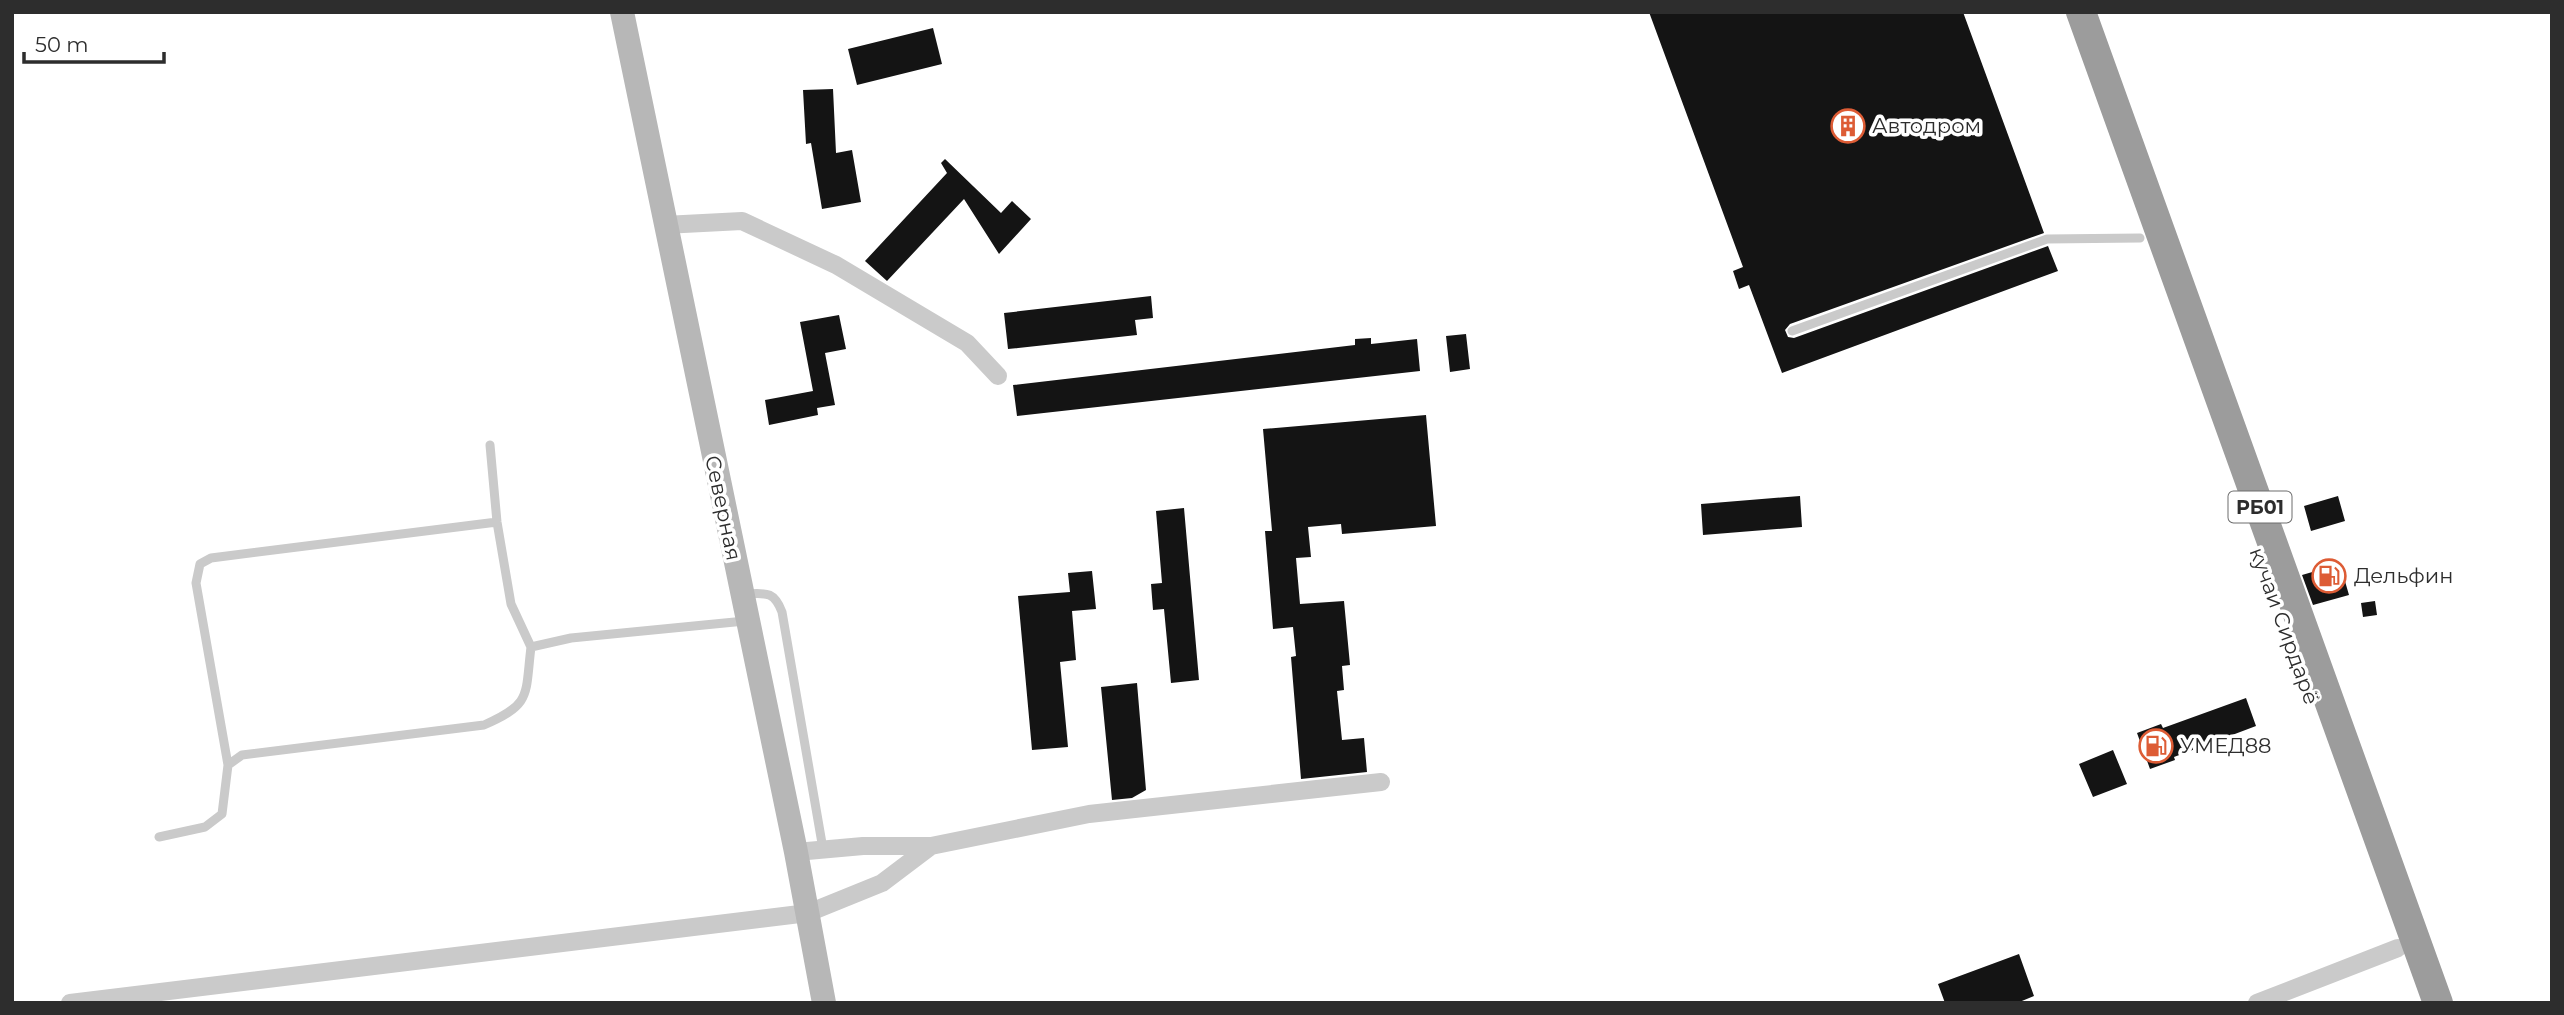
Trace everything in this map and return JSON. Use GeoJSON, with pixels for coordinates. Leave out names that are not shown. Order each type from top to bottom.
{"type":"FeatureCollection","features":[{"type":"Feature","properties":{"kind":"highway","name":"кучаи Сирдарё"},"geometry":{"type":"LineString","coordinates":[[2062,12],[2150,236],[2303,674],[2407,944],[2418,1003]]}},
{"type":"Feature","properties":{"kind":"highway","name":"РБ01"},"geometry":{"type":"LineString","coordinates":[[2081,12],[2150,236]]}},
{"type":"Feature","properties":{"kind":"highway","name":"РБ01"},"geometry":{"type":"LineString","coordinates":[[2407,944],[2438,1003]]}},
{"type":"Feature","properties":{"kind":"main road","name":"Северная"},"geometry":{"type":"LineString","coordinates":[[622,12],[796,852],[824,1003]]}},
{"type":"Feature","properties":{"kind":"street"},"geometry":{"type":"LineString","coordinates":[[664,225],[742,221],[836,265],[967,343],[998,376]]}},
{"type":"Feature","properties":{"kind":"street"},"geometry":{"type":"LineString","coordinates":[[796,852],[931,846],[1089,814],[1381,782]]}},
{"type":"Feature","properties":{"kind":"street"},"geometry":{"type":"LineString","coordinates":[[70,1003],[808,913],[882,883],[931,846]]}},
{"type":"Feature","properties":{"kind":"street"},"geometry":{"type":"LineString","coordinates":[[2257,1003],[2407,944]]}},
{"type":"Feature","properties":{"kind":"lane"},"geometry":{"type":"LineString","coordinates":[[1792,331],[2047,239],[2150,236]]}},
{"type":"Feature","properties":{"kind":"lane"},"geometry":{"type":"LineString","coordinates":[[228,765],[242,755],[484,725],[510,714],[524,700],[531,647],[511,604],[497,522],[490,444]]}},
{"type":"Feature","properties":{"kind":"lane"},"geometry":{"type":"LineString","coordinates":[[159,837],[205,827],[222,814],[228,765],[196,583],[200,564],[211,558],[497,522]]}},
{"type":"Feature","properties":{"kind":"lane"},"geometry":{"type":"LineString","coordinates":[[741,594],[769,592],[776,597],[782,612],[823,849]]}},
{"type":"Feature","properties":{"kind":"lane"},"geometry":{"type":"LineString","coordinates":[[531,647],[571,638],[747,621]]}},
{"type":"Feature","properties":{"kind":"building","name":"Автодром"},"geometry":{"type":"Polygon","coordinates":[[[1649,12],[1963,12],[2044,233],[1790,324],[1785,330],[1788,337],[1794,338],[2048,246],[2058,271],[1782,373],[1749,285],[1739,289],[1733,271],[1743,267],[1649,12]]]}},
{"type":"Feature","properties":{"kind":"building"},"geometry":{"type":"Polygon","coordinates":[[[933,28],[942,64],[857,85],[848,49],[933,28]]]}},
{"type":"Feature","properties":{"kind":"building"},"geometry":{"type":"Polygon","coordinates":[[[833,89],[836,153],[852,150],[861,202],[822,209],[811,143],[806,144],[803,90],[833,89]]]}},
{"type":"Feature","properties":{"kind":"building"},"geometry":{"type":"Polygon","coordinates":[[[945,159],[1001,213],[1012,201],[1031,219],[999,254],[964,199],[887,281],[865,261],[947,173],[941,163],[945,159]]]}},
{"type":"Feature","properties":{"kind":"building"},"geometry":{"type":"Polygon","coordinates":[[[1151,296],[1153,318],[1135,320],[1137,335],[1008,349],[1004,313],[1151,296]]]}},
{"type":"Feature","properties":{"kind":"building"},"geometry":{"type":"Polygon","coordinates":[[[839,315],[846,349],[825,353],[835,405],[817,408],[818,415],[769,425],[765,400],[813,391],[800,322],[839,315]]]}},
{"type":"Feature","properties":{"kind":"building"},"geometry":{"type":"Polygon","coordinates":[[[1466,334],[1470,369],[1450,372],[1446,336],[1466,334]]]}},
{"type":"Feature","properties":{"kind":"building"},"geometry":{"type":"Polygon","coordinates":[[[1371,338],[1371,344],[1417,339],[1420,371],[1017,416],[1013,385],[1355,345],[1355,339],[1371,338]]]}},
{"type":"Feature","properties":{"kind":"building"},"geometry":{"type":"Polygon","coordinates":[[[1426,415],[1436,526],[1342,534],[1341,524],[1308,527],[1311,557],[1296,558],[1300,604],[1344,601],[1350,665],[1342,666],[1344,690],[1337,691],[1342,740],[1364,738],[1367,772],[1301,779],[1291,657],[1296,656],[1293,627],[1273,629],[1265,531],[1272,531],[1263,429],[1426,415]]]}},
{"type":"Feature","properties":{"kind":"building"},"geometry":{"type":"Polygon","coordinates":[[[1800,496],[1802,527],[1703,535],[1701,504],[1800,496]]]}},
{"type":"Feature","properties":{"kind":"building"},"geometry":{"type":"Polygon","coordinates":[[[2338,496],[2345,521],[2311,531],[2304,506],[2338,496]]]}},
{"type":"Feature","properties":{"kind":"building"},"geometry":{"type":"Polygon","coordinates":[[[1184,508],[1199,680],[1171,683],[1164,609],[1153,610],[1151,584],[1162,583],[1156,511],[1184,508]]]}},
{"type":"Feature","properties":{"kind":"building"},"geometry":{"type":"Polygon","coordinates":[[[2340,564],[2349,595],[2313,605],[2302,575],[2340,564]]]}},
{"type":"Feature","properties":{"kind":"building"},"geometry":{"type":"Polygon","coordinates":[[[1092,571],[1096,609],[1072,611],[1076,660],[1060,662],[1068,747],[1032,750],[1018,596],[1070,592],[1068,573],[1092,571]]]}},
{"type":"Feature","properties":{"kind":"building"},"geometry":{"type":"Polygon","coordinates":[[[2375,601],[2377,615],[2363,617],[2361,603],[2375,601]]]}},
{"type":"Feature","properties":{"kind":"building"},"geometry":{"type":"Polygon","coordinates":[[[1137,683],[1146,790],[1132,798],[1112,800],[1101,687],[1137,683]]]}},
{"type":"Feature","properties":{"kind":"building"},"geometry":{"type":"Polygon","coordinates":[[[2246,698],[2256,726],[2150,769],[2137,733],[2161,724],[2163,728],[2246,698]]]}},
{"type":"Feature","properties":{"kind":"building"},"geometry":{"type":"Polygon","coordinates":[[[2113,750],[2127,784],[2093,797],[2079,764],[2113,750]]]}},
{"type":"Feature","properties":{"kind":"building"},"geometry":{"type":"Polygon","coordinates":[[[2019,954],[2034,996],[2017,1003],[1945,1003],[1938,984],[2019,954]]]}},
{"type":"Feature","properties":{"kind":"place","name":"Автодром"},"geometry":{"type":"Point","coordinates":[1848,126]}},
{"type":"Feature","properties":{"kind":"place","name":"Дельфин"},"geometry":{"type":"Point","coordinates":[2329,576]}},
{"type":"Feature","properties":{"kind":"place","name":"УМЕД88"},"geometry":{"type":"Point","coordinates":[2156,746]}}]}
